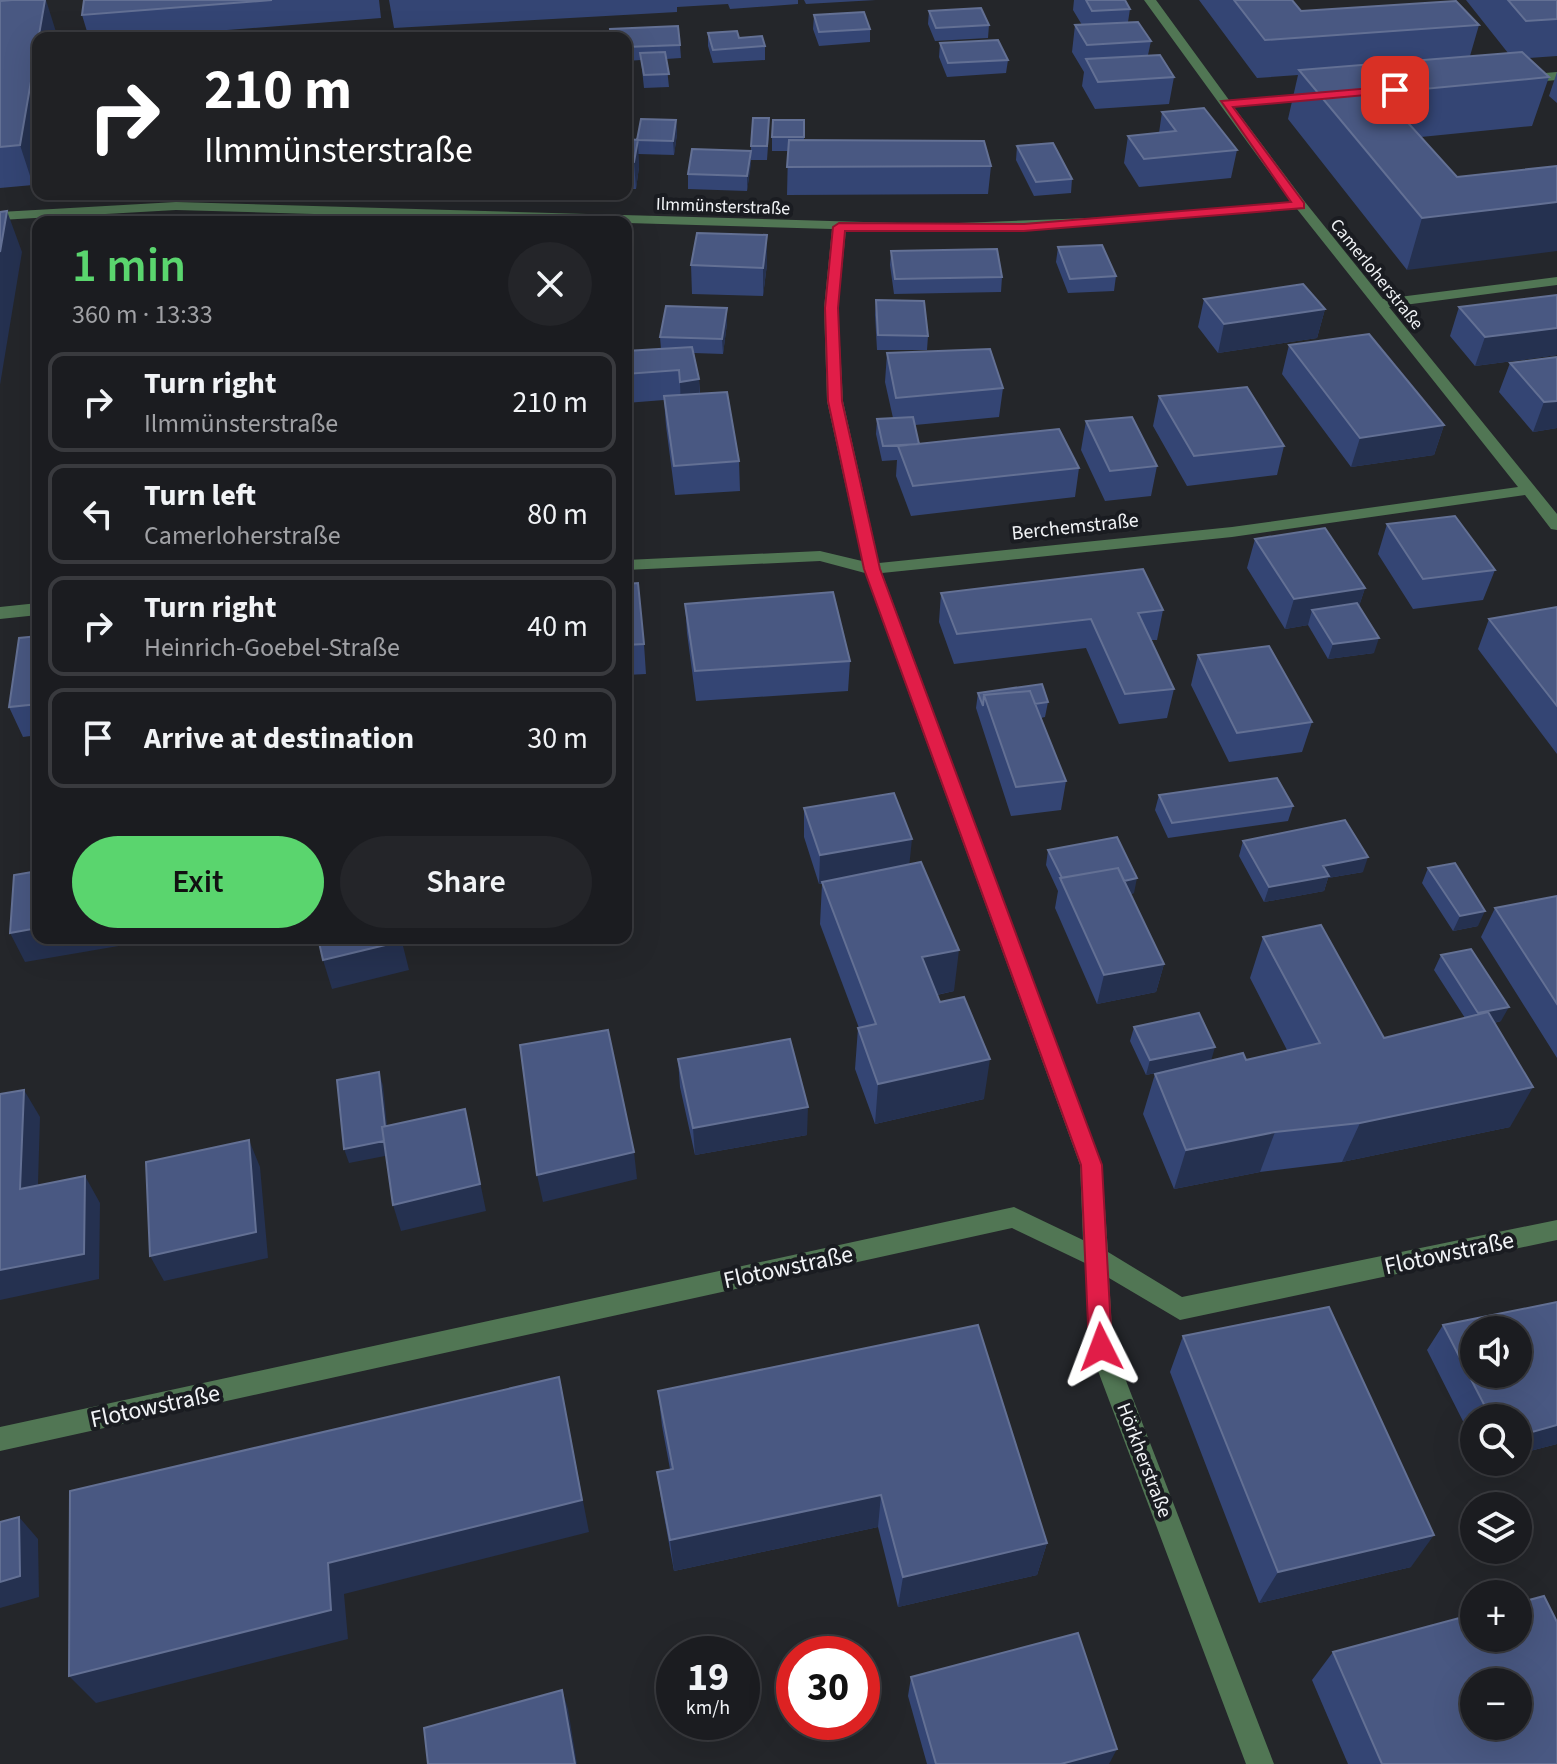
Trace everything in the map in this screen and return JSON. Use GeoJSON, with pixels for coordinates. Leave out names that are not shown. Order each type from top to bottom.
{"type":"FeatureCollection","features":[{"type":"Feature","properties":{"kind":"street","name":"Camerloherstraße"},"geometry":{"type":"LineString","coordinates":[[1150,0],[1300,205],[1557,525]]}},
{"type":"Feature","properties":{"kind":"street"},"geometry":{"type":"LineString","coordinates":[[1511,80],[1557,76]]}},
{"type":"Feature","properties":{"kind":"street"},"geometry":{"type":"LineString","coordinates":[[1225,104],[1327,95]]}},
{"type":"Feature","properties":{"kind":"street","name":"Ilmmünsterstraße"},"geometry":{"type":"LineString","coordinates":[[632,220],[839,227],[1024,227],[1300,205]]}},
{"type":"Feature","properties":{"kind":"street","name":"Ilmmünsterstraße"},"geometry":{"type":"LineString","coordinates":[[0,216],[176,206],[492,216]]}},
{"type":"Feature","properties":{"kind":"street","name":"Hörkherstraße"},"geometry":{"type":"LineString","coordinates":[[839,227],[831,308],[835,401],[872,569],[1091,1165],[1101,1347],[1260,1764]]}},
{"type":"Feature","properties":{"kind":"street"},"geometry":{"type":"LineString","coordinates":[[1378,304],[1557,281]]}},
{"type":"Feature","properties":{"kind":"street","name":"Berchemstraße"},"geometry":{"type":"LineString","coordinates":[[632,565],[820,556],[872,569],[1232,532],[1528,490]]}},
{"type":"Feature","properties":{"kind":"street"},"geometry":{"type":"LineString","coordinates":[[0,613],[32,610]]}},
{"type":"Feature","properties":{"kind":"street","name":"Flotowstraße"},"geometry":{"type":"LineString","coordinates":[[0,1439],[1014,1217],[1095,1257],[1180,1309],[1557,1230]]}},
{"type":"Feature","properties":{"kind":"building"},"geometry":{"type":"Polygon","coordinates":[[[45,0],[39,32],[32,32],[32,75],[20,145],[0,147],[0,1],[45,0]]]}},
{"type":"Feature","properties":{"kind":"building"},"geometry":{"type":"Polygon","coordinates":[[[84,0],[272,0],[82,15],[84,0]]]}},
{"type":"Feature","properties":{"kind":"building"},"geometry":{"type":"Polygon","coordinates":[[[1086,0],[1125,0],[1130,9],[1092,11],[1086,0]]]}},
{"type":"Feature","properties":{"kind":"building"},"geometry":{"type":"Polygon","coordinates":[[[1234,0],[1292,0],[1301,11],[1456,1],[1479,25],[1265,40],[1234,0]]]}},
{"type":"Feature","properties":{"kind":"building"},"geometry":{"type":"Polygon","coordinates":[[[1508,0],[1557,0],[1557,19],[1526,21],[1508,0]]]}},
{"type":"Feature","properties":{"kind":"building"},"geometry":{"type":"Polygon","coordinates":[[[981,8],[989,25],[936,28],[929,11],[981,8]]]}},
{"type":"Feature","properties":{"kind":"building"},"geometry":{"type":"Polygon","coordinates":[[[864,12],[870,29],[819,32],[814,15],[864,12]]]}},
{"type":"Feature","properties":{"kind":"building"},"geometry":{"type":"Polygon","coordinates":[[[1138,22],[1151,41],[1087,45],[1075,25],[1138,22]]]}},
{"type":"Feature","properties":{"kind":"building"},"geometry":{"type":"Polygon","coordinates":[[[678,26],[680,45],[632,47],[632,32],[610,32],[610,29],[678,26]]]}},
{"type":"Feature","properties":{"kind":"building"},"geometry":{"type":"Polygon","coordinates":[[[737,31],[739,38],[762,36],[765,46],[713,50],[708,33],[737,31]]]}},
{"type":"Feature","properties":{"kind":"building"},"geometry":{"type":"Polygon","coordinates":[[[998,40],[1008,60],[948,63],[940,43],[998,40]]]}},
{"type":"Feature","properties":{"kind":"building"},"geometry":{"type":"Polygon","coordinates":[[[665,52],[669,74],[644,75],[640,53],[665,52]]]}},
{"type":"Feature","properties":{"kind":"building"},"geometry":{"type":"Polygon","coordinates":[[[1522,52],[1549,77],[1381,93],[1457,177],[1557,166],[1557,202],[1422,218],[1299,70],[1522,52]]]}},
{"type":"Feature","properties":{"kind":"building"},"geometry":{"type":"Polygon","coordinates":[[[1160,55],[1174,77],[1098,82],[1086,59],[1160,55]]]}},
{"type":"Feature","properties":{"kind":"building"},"geometry":{"type":"Polygon","coordinates":[[[1204,108],[1237,150],[1144,159],[1128,136],[1176,131],[1162,112],[1204,108]]]}},
{"type":"Feature","properties":{"kind":"building"},"geometry":{"type":"Polygon","coordinates":[[[753,118],[769,118],[767,146],[751,146],[753,118]]]}},
{"type":"Feature","properties":{"kind":"building"},"geometry":{"type":"Polygon","coordinates":[[[641,119],[676,120],[673,141],[637,140],[641,119]]]}},
{"type":"Feature","properties":{"kind":"building"},"geometry":{"type":"Polygon","coordinates":[[[773,120],[804,120],[804,137],[772,137],[773,120]]]}},
{"type":"Feature","properties":{"kind":"building"},"geometry":{"type":"Polygon","coordinates":[[[632,140],[638,140],[632,162],[632,140]]]}},
{"type":"Feature","properties":{"kind":"building"},"geometry":{"type":"Polygon","coordinates":[[[789,140],[984,141],[991,166],[787,167],[789,140]]]}},
{"type":"Feature","properties":{"kind":"building"},"geometry":{"type":"Polygon","coordinates":[[[1053,143],[1072,179],[1036,182],[1017,146],[1053,143]]]}},
{"type":"Feature","properties":{"kind":"building"},"geometry":{"type":"Polygon","coordinates":[[[692,149],[751,151],[747,176],[688,174],[692,149]]]}},
{"type":"Feature","properties":{"kind":"building"},"geometry":{"type":"Polygon","coordinates":[[[7,211],[0,252],[0,212],[7,211]]]}},
{"type":"Feature","properties":{"kind":"building"},"geometry":{"type":"Polygon","coordinates":[[[697,233],[767,235],[763,268],[691,265],[697,233]]]}},
{"type":"Feature","properties":{"kind":"building"},"geometry":{"type":"Polygon","coordinates":[[[1102,245],[1116,276],[1070,279],[1058,247],[1102,245]]]}},
{"type":"Feature","properties":{"kind":"building"},"geometry":{"type":"Polygon","coordinates":[[[997,249],[1002,277],[895,279],[891,251],[997,249]]]}},
{"type":"Feature","properties":{"kind":"building"},"geometry":{"type":"Polygon","coordinates":[[[1303,284],[1325,309],[1224,324],[1204,299],[1303,284]]]}},
{"type":"Feature","properties":{"kind":"building"},"geometry":{"type":"Polygon","coordinates":[[[1557,295],[1557,328],[1485,337],[1459,307],[1557,295]]]}},
{"type":"Feature","properties":{"kind":"building"},"geometry":{"type":"Polygon","coordinates":[[[876,300],[924,301],[928,336],[878,335],[876,300]]]}},
{"type":"Feature","properties":{"kind":"building"},"geometry":{"type":"Polygon","coordinates":[[[666,306],[727,308],[722,339],[660,337],[666,306]]]}},
{"type":"Feature","properties":{"kind":"building"},"geometry":{"type":"Polygon","coordinates":[[[1369,334],[1444,425],[1360,438],[1289,345],[1369,334]]]}},
{"type":"Feature","properties":{"kind":"building"},"geometry":{"type":"Polygon","coordinates":[[[692,347],[699,379],[680,382],[679,370],[632,374],[632,351],[692,347]]]}},
{"type":"Feature","properties":{"kind":"building"},"geometry":{"type":"Polygon","coordinates":[[[990,349],[1003,388],[896,398],[887,353],[990,349]]]}},
{"type":"Feature","properties":{"kind":"building"},"geometry":{"type":"Polygon","coordinates":[[[1557,357],[1557,401],[1544,402],[1510,363],[1557,357]]]}},
{"type":"Feature","properties":{"kind":"building"},"geometry":{"type":"Polygon","coordinates":[[[1247,387],[1284,446],[1194,456],[1159,396],[1247,387]]]}},
{"type":"Feature","properties":{"kind":"building"},"geometry":{"type":"Polygon","coordinates":[[[727,392],[739,461],[674,466],[664,396],[727,392]]]}},
{"type":"Feature","properties":{"kind":"building"},"geometry":{"type":"Polygon","coordinates":[[[913,417],[919,444],[883,446],[877,419],[913,417]]]}},
{"type":"Feature","properties":{"kind":"building"},"geometry":{"type":"Polygon","coordinates":[[[1132,417],[1157,466],[1110,471],[1086,421],[1132,417]]]}},
{"type":"Feature","properties":{"kind":"building"},"geometry":{"type":"Polygon","coordinates":[[[1059,429],[1079,468],[913,486],[898,446],[1059,429]]]}},
{"type":"Feature","properties":{"kind":"building"},"geometry":{"type":"Polygon","coordinates":[[[1455,516],[1495,570],[1423,579],[1387,524],[1455,516]]]}},
{"type":"Feature","properties":{"kind":"building"},"geometry":{"type":"Polygon","coordinates":[[[1325,528],[1365,588],[1294,599],[1255,539],[1325,528]]]}},
{"type":"Feature","properties":{"kind":"building"},"geometry":{"type":"Polygon","coordinates":[[[1143,569],[1163,610],[1138,613],[1174,689],[1125,694],[1091,619],[957,634],[941,593],[1143,569]]]}},
{"type":"Feature","properties":{"kind":"building"},"geometry":{"type":"Polygon","coordinates":[[[638,583],[644,644],[632,645],[632,584],[638,583]]]}},
{"type":"Feature","properties":{"kind":"building"},"geometry":{"type":"Polygon","coordinates":[[[833,592],[850,661],[695,671],[685,604],[833,592]]]}},
{"type":"Feature","properties":{"kind":"building"},"geometry":{"type":"Polygon","coordinates":[[[1357,603],[1379,638],[1333,644],[1312,610],[1357,603]]]}},
{"type":"Feature","properties":{"kind":"building"},"geometry":{"type":"Polygon","coordinates":[[[1557,607],[1557,706],[1489,619],[1557,607]]]}},
{"type":"Feature","properties":{"kind":"building"},"geometry":{"type":"Polygon","coordinates":[[[32,637],[32,705],[9,707],[19,638],[32,637]]]}},
{"type":"Feature","properties":{"kind":"building"},"geometry":{"type":"Polygon","coordinates":[[[1269,646],[1312,722],[1237,733],[1198,655],[1269,646]]]}},
{"type":"Feature","properties":{"kind":"building"},"geometry":{"type":"Polygon","coordinates":[[[1042,684],[1048,702],[1035,704],[1030,691],[984,695],[983,706],[978,693],[1042,684]]]}},
{"type":"Feature","properties":{"kind":"building"},"geometry":{"type":"Polygon","coordinates":[[[1030,691],[1066,781],[1016,787],[984,695],[1030,691]]]}},
{"type":"Feature","properties":{"kind":"building"},"geometry":{"type":"Polygon","coordinates":[[[1277,778],[1293,806],[1172,823],[1159,795],[1277,778]]]}},
{"type":"Feature","properties":{"kind":"building"},"geometry":{"type":"Polygon","coordinates":[[[894,793],[912,839],[820,855],[804,808],[894,793]]]}},
{"type":"Feature","properties":{"kind":"building"},"geometry":{"type":"Polygon","coordinates":[[[1345,820],[1368,857],[1323,866],[1329,876],[1269,887],[1243,841],[1345,820]]]}},
{"type":"Feature","properties":{"kind":"building"},"geometry":{"type":"Polygon","coordinates":[[[1117,837],[1137,878],[1124,881],[1118,868],[1062,878],[1048,850],[1117,837]]]}},
{"type":"Feature","properties":{"kind":"building"},"geometry":{"type":"Polygon","coordinates":[[[921,862],[959,950],[922,957],[940,1002],[964,997],[990,1059],[878,1084],[858,1028],[876,1024],[822,882],[921,862]]]}},
{"type":"Feature","properties":{"kind":"building"},"geometry":{"type":"Polygon","coordinates":[[[1455,863],[1485,911],[1460,916],[1428,868],[1455,863]]]}},
{"type":"Feature","properties":{"kind":"building"},"geometry":{"type":"Polygon","coordinates":[[[1118,868],[1164,964],[1104,975],[1060,878],[1118,868]]]}},
{"type":"Feature","properties":{"kind":"building"},"geometry":{"type":"Polygon","coordinates":[[[32,872],[32,929],[10,933],[14,875],[32,872]]]}},
{"type":"Feature","properties":{"kind":"building"},"geometry":{"type":"Polygon","coordinates":[[[1557,896],[1557,1004],[1495,908],[1557,896]]]}},
{"type":"Feature","properties":{"kind":"building"},"geometry":{"type":"Polygon","coordinates":[[[1321,925],[1384,1038],[1488,1012],[1533,1087],[1360,1123],[1275,1132],[1186,1150],[1155,1074],[1243,1053],[1246,1060],[1320,1043],[1263,937],[1321,925]]]}},
{"type":"Feature","properties":{"kind":"building"},"geometry":{"type":"Polygon","coordinates":[[[319,944],[390,944],[323,960],[319,944]]]}},
{"type":"Feature","properties":{"kind":"building"},"geometry":{"type":"Polygon","coordinates":[[[1471,949],[1509,1007],[1478,1013],[1441,955],[1471,949]]]}},
{"type":"Feature","properties":{"kind":"building"},"geometry":{"type":"Polygon","coordinates":[[[1199,1013],[1215,1047],[1150,1060],[1134,1027],[1199,1013]]]}},
{"type":"Feature","properties":{"kind":"building"},"geometry":{"type":"Polygon","coordinates":[[[608,1030],[634,1152],[537,1175],[520,1045],[608,1030]]]}},
{"type":"Feature","properties":{"kind":"building"},"geometry":{"type":"Polygon","coordinates":[[[790,1039],[808,1107],[693,1128],[678,1059],[790,1039]]]}},
{"type":"Feature","properties":{"kind":"building"},"geometry":{"type":"Polygon","coordinates":[[[379,1072],[384,1141],[344,1149],[337,1080],[379,1072]]]}},
{"type":"Feature","properties":{"kind":"building"},"geometry":{"type":"Polygon","coordinates":[[[24,1090],[20,1189],[85,1176],[84,1254],[0,1270],[0,1094],[24,1090]]]}},
{"type":"Feature","properties":{"kind":"building"},"geometry":{"type":"Polygon","coordinates":[[[465,1109],[480,1184],[393,1205],[382,1127],[465,1109]]]}},
{"type":"Feature","properties":{"kind":"building"},"geometry":{"type":"Polygon","coordinates":[[[249,1140],[256,1232],[150,1256],[146,1162],[249,1140]]]}},
{"type":"Feature","properties":{"kind":"building"},"geometry":{"type":"Polygon","coordinates":[[[1557,1302],[1557,1425],[1532,1432],[1532,1404],[1484,1404],[1476,1388],[1532,1388],[1532,1316],[1488,1316],[1557,1302]]]}},
{"type":"Feature","properties":{"kind":"building"},"geometry":{"type":"Polygon","coordinates":[[[1329,1307],[1434,1535],[1278,1572],[1183,1336],[1329,1307]]]}},
{"type":"Feature","properties":{"kind":"building"},"geometry":{"type":"Polygon","coordinates":[[[1460,1322],[1460,1358],[1443,1325],[1460,1322]]]}},
{"type":"Feature","properties":{"kind":"building"},"geometry":{"type":"Polygon","coordinates":[[[978,1325],[1047,1543],[903,1577],[881,1495],[670,1540],[657,1472],[673,1469],[658,1391],[978,1325]]]}},
{"type":"Feature","properties":{"kind":"building"},"geometry":{"type":"Polygon","coordinates":[[[559,1377],[582,1500],[328,1563],[331,1610],[69,1676],[70,1491],[559,1377]]]}},
{"type":"Feature","properties":{"kind":"building"},"geometry":{"type":"Polygon","coordinates":[[[19,1517],[20,1576],[0,1582],[0,1522],[19,1517]]]}},
{"type":"Feature","properties":{"kind":"building"},"geometry":{"type":"Polygon","coordinates":[[[1544,1596],[1557,1622],[1557,1764],[1382,1764],[1333,1652],[1460,1618],[1460,1652],[1532,1652],[1532,1599],[1544,1596]]]}},
{"type":"Feature","properties":{"kind":"building"},"geometry":{"type":"Polygon","coordinates":[[[1078,1633],[1117,1749],[1061,1764],[936,1764],[911,1677],[1078,1633]]]}},
{"type":"Feature","properties":{"kind":"building"},"geometry":{"type":"Polygon","coordinates":[[[562,1690],[575,1764],[428,1764],[424,1728],[562,1690]]]}},
{"type":"Feature","properties":{"kind":"route"},"geometry":{"type":"LineString","coordinates":[[1101,1347],[1091,1165],[872,569],[835,401],[831,308],[839,227],[1024,227],[1300,205],[1225,104],[1395,90]]}}]}
